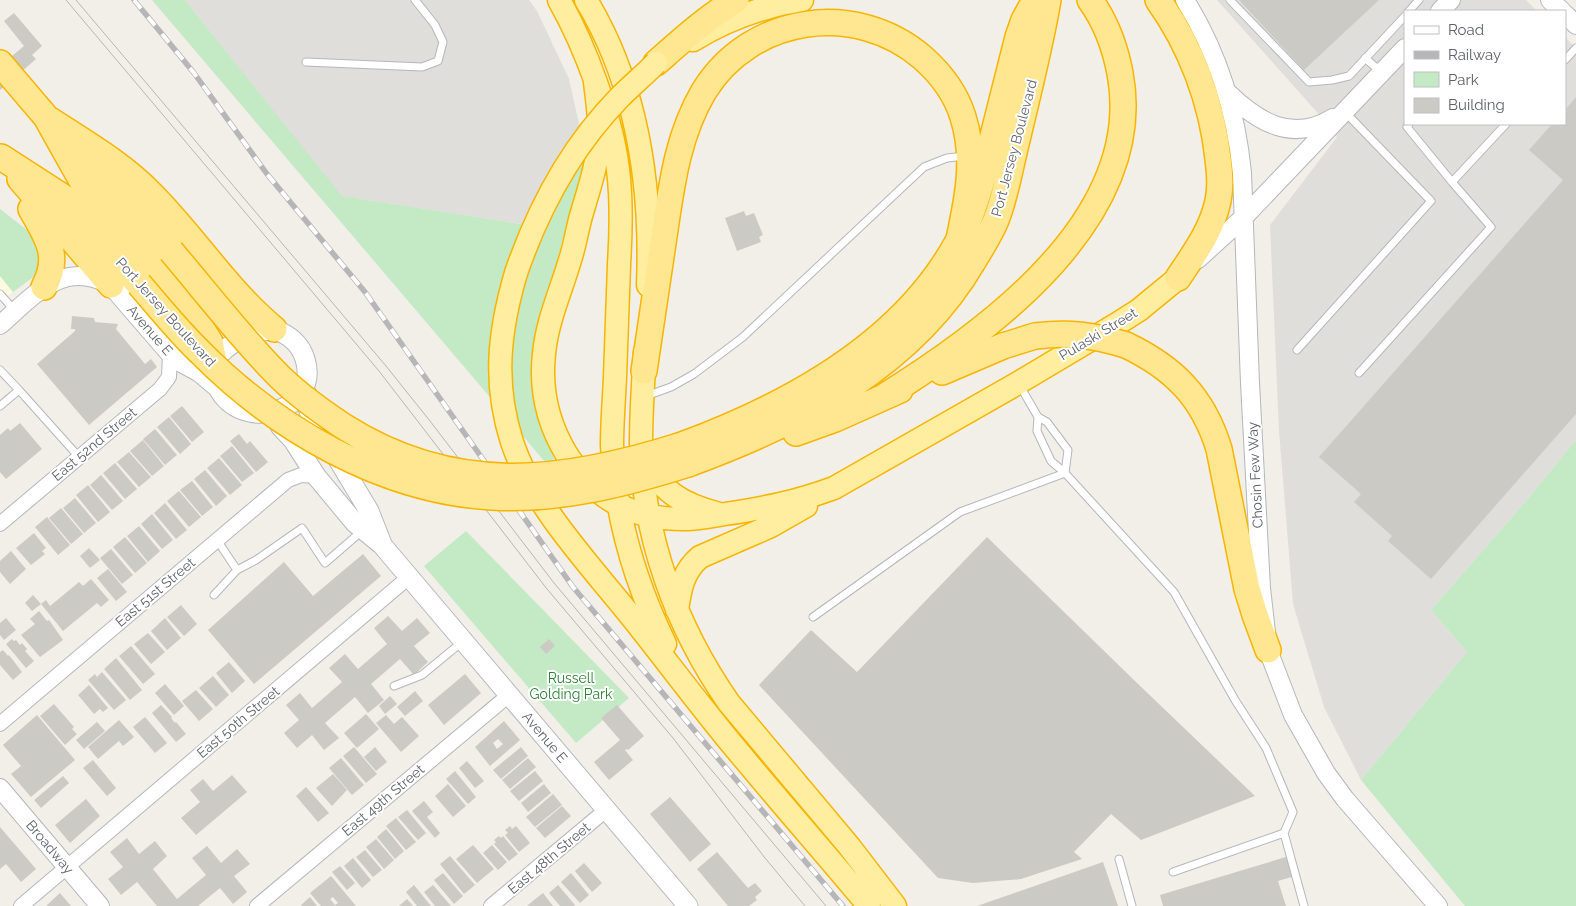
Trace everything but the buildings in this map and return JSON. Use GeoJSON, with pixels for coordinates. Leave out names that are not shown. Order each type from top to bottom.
{"type":"FeatureCollection","features":[{"type":"Feature","properties":{"kind":"highway"},"geometry":{"type":"LineString","coordinates":[[558,0],[574,30],[595,82],[615,150],[618,170],[621,204],[613,419],[614,462],[619,505],[632,563],[642,592],[665,646],[694,694]]}},
{"type":"Feature","properties":{"kind":"highway"},"geometry":{"type":"LineString","coordinates":[[586,0],[612,50],[621,73],[638,133],[644,166],[649,260],[642,444],[648,515],[665,579],[677,612],[700,659],[729,703],[849,846],[896,906]]}},
{"type":"Feature","properties":{"kind":"highway"},"geometry":{"type":"LineString","coordinates":[[736,0],[692,31],[619,98],[572,158],[545,202],[524,249],[503,322],[500,373],[501,396],[520,464],[531,485],[556,523],[694,694],[727,738],[869,906]]}},
{"type":"Feature","properties":{"kind":"highway"},"geometry":{"type":"LineString","coordinates":[[656,64],[703,35],[733,20],[772,6],[802,0]]}},
{"type":"Feature","properties":{"kind":"highway","name":"Port Jersey Boulevard"},"geometry":{"type":"LineString","coordinates":[[1,157],[62,197],[73,207],[200,353],[262,406],[331,449],[381,472],[402,479],[425,486],[470,495],[516,498],[586,491],[622,483],[685,454],[736,424],[774,406],[860,352],[887,329],[920,296],[943,266],[969,217],[984,174],[1018,37],[1024,20],[1035,0]]}},
{"type":"Feature","properties":{"kind":"highway","name":"Port Jersey Boulevard"},"geometry":{"type":"LineString","coordinates":[[46,117],[103,171],[260,356],[293,389],[351,431],[411,460],[431,467],[472,475],[516,477],[582,470],[685,454],[721,452],[783,425],[844,392],[875,371],[903,347],[938,312],[954,293],[988,238],[1001,203],[1041,42],[1048,0]]}},
{"type":"Feature","properties":{"kind":"highway"},"geometry":{"type":"LineString","coordinates":[[1158,0],[1188,51],[1206,99],[1217,149],[1220,174],[1219,200],[1210,227],[1178,278]]}},
{"type":"Feature","properties":{"kind":"highway"},"geometry":{"type":"LineString","coordinates":[[885,396],[924,372],[973,337],[1024,293],[1060,253],[1094,206],[1105,184],[1119,145],[1123,103],[1122,82],[1112,41],[1104,22],[1091,1]]}},
{"type":"Feature","properties":{"kind":"highway"},"geometry":{"type":"LineString","coordinates":[[644,371],[671,185],[680,148],[694,110],[716,74],[744,47],[761,37],[797,24],[817,22],[855,24],[890,36],[906,44],[933,66],[955,97],[968,132],[970,156],[969,189],[959,239]]}},
{"type":"Feature","properties":{"kind":"highway"},"geometry":{"type":"LineString","coordinates":[[0,63],[46,117],[83,183],[184,300],[210,342],[214,362]]}},
{"type":"Feature","properties":{"kind":"highway","name":"Pulaski Street"},"geometry":{"type":"LineString","coordinates":[[595,82],[599,133],[595,169],[571,259],[551,319],[544,352],[542,371],[543,392],[556,436],[583,478],[592,487],[619,505],[648,515],[687,519],[779,506],[834,488],[1018,383],[1139,310],[1178,278]]}},
{"type":"Feature","properties":{"kind":"highway"},"geometry":{"type":"LineString","coordinates":[[46,117],[139,182],[166,210],[251,309],[262,331],[235,333],[222,328],[209,321],[184,300]]}},
{"type":"Feature","properties":{"kind":"highway"},"geometry":{"type":"LineString","coordinates":[[1,157],[71,177],[83,183]]}},
{"type":"Feature","properties":{"kind":"highway"},"geometry":{"type":"LineString","coordinates":[[1,157],[111,286]]}},
{"type":"Feature","properties":{"kind":"highway"},"geometry":{"type":"LineString","coordinates":[[1,157],[50,245],[53,263],[44,287]]}},
{"type":"Feature","properties":{"kind":"highway"},"geometry":{"type":"LineString","coordinates":[[685,454],[806,430],[1003,346],[1035,336],[1072,333],[1091,335],[1126,345],[1143,353],[1172,373],[1186,386],[1197,401],[1214,432],[1247,589],[1254,615],[1268,650]]}},
{"type":"Feature","properties":{"kind":"highway"},"geometry":{"type":"LineString","coordinates":[[570,459],[591,465],[614,462],[642,444]]}},
{"type":"Feature","properties":{"kind":"highway","name":"Pulaski Street"},"geometry":{"type":"LineString","coordinates":[[642,444],[652,471],[667,490],[690,505],[723,514]]}},
{"type":"Feature","properties":{"kind":"highway"},"geometry":{"type":"LineString","coordinates":[[677,612],[681,584],[689,568],[700,556],[786,519],[834,488]]}},
{"type":"Feature","properties":{"kind":"main road","name":"Avenue E"},"geometry":{"type":"LineString","coordinates":[[111,286],[175,359],[199,372],[218,387]]}},
{"type":"Feature","properties":{"kind":"main road"},"geometry":{"type":"LineString","coordinates":[[262,331],[290,336],[297,344],[304,358],[306,373],[300,394],[294,402],[276,412],[255,414],[236,407],[218,387],[214,362],[227,348],[262,331]]}},
{"type":"Feature","properties":{"kind":"main road","name":"Avenue E"},"geometry":{"type":"LineString","coordinates":[[306,373],[310,417],[369,511],[382,545]]}},
{"type":"Feature","properties":{"kind":"main road","name":"Avenue E"},"geometry":{"type":"LineString","coordinates":[[255,414],[274,422],[288,433],[316,476],[355,523],[382,545],[410,577],[688,906]]}},
{"type":"Feature","properties":{"kind":"street","name":"Chosin Few Way"},"geometry":{"type":"LineString","coordinates":[[1185,0],[1208,42],[1228,93],[1239,146],[1244,216],[1250,383],[1260,569],[1268,650],[1293,715],[1326,773],[1345,799],[1438,906]]}},
{"type":"Feature","properties":{"kind":"street"},"geometry":{"type":"LineString","coordinates":[[1550,0],[1561,10]]}},
{"type":"Feature","properties":{"kind":"street"},"geometry":{"type":"LineString","coordinates":[[1566,15],[1576,25]]}},
{"type":"Feature","properties":{"kind":"street","name":"Pulaski Street"},"geometry":{"type":"LineString","coordinates":[[1178,278],[1244,216],[1404,49]]}},
{"type":"Feature","properties":{"kind":"street"},"geometry":{"type":"LineString","coordinates":[[1228,93],[1240,105],[1263,120],[1288,129],[1313,127],[1326,122],[1344,111]]}},
{"type":"Feature","properties":{"kind":"street"},"geometry":{"type":"LineString","coordinates":[[0,325],[44,287],[60,279],[77,275],[94,277],[111,286]]}},
{"type":"Feature","properties":{"kind":"street","name":"East 52nd Street"},"geometry":{"type":"LineString","coordinates":[[0,524],[165,383],[171,369],[170,354]]}},
{"type":"Feature","properties":{"kind":"street","name":"East 51st Street"},"geometry":{"type":"LineString","coordinates":[[0,724],[288,480],[301,475],[316,476]]}},
{"type":"Feature","properties":{"kind":"street","name":"East 50th Street"},"geometry":{"type":"LineString","coordinates":[[21,906],[410,577]]}},
{"type":"Feature","properties":{"kind":"street","name":"East 49th Street"},"geometry":{"type":"LineString","coordinates":[[257,906],[509,695]]}},
{"type":"Feature","properties":{"kind":"street","name":"Broadway"},"geometry":{"type":"LineString","coordinates":[[0,788],[100,906]]}},
{"type":"Feature","properties":{"kind":"street","name":"East 48th Street"},"geometry":{"type":"LineString","coordinates":[[492,906],[606,810]]}},
{"type":"Feature","properties":{"kind":"lane"},"geometry":{"type":"LineString","coordinates":[[306,62],[422,67],[438,61],[443,42],[435,26],[415,0]]}},
{"type":"Feature","properties":{"kind":"lane"},"geometry":{"type":"LineString","coordinates":[[1230,0],[1309,82],[1349,76],[1404,17]]}},
{"type":"Feature","properties":{"kind":"lane"},"geometry":{"type":"LineString","coordinates":[[1410,10],[1420,0]]}},
{"type":"Feature","properties":{"kind":"lane"},"geometry":{"type":"LineString","coordinates":[[1566,59],[1576,48]]}},
{"type":"Feature","properties":{"kind":"lane"},"geometry":{"type":"LineString","coordinates":[[1365,58],[1381,73]]}},
{"type":"Feature","properties":{"kind":"lane"},"geometry":{"type":"LineString","coordinates":[[1297,350],[1431,201],[1344,111]]}},
{"type":"Feature","properties":{"kind":"lane"},"geometry":{"type":"LineString","coordinates":[[1358,373],[1491,227],[1407,127],[1409,125]]}},
{"type":"Feature","properties":{"kind":"lane"},"geometry":{"type":"LineString","coordinates":[[1452,182],[1505,125]]}},
{"type":"Feature","properties":{"kind":"lane"},"geometry":{"type":"LineString","coordinates":[[643,398],[671,387],[694,374],[743,337],[924,167],[947,158],[970,156]]}},
{"type":"Feature","properties":{"kind":"lane"},"geometry":{"type":"LineString","coordinates":[[0,294],[15,312]]}},
{"type":"Feature","properties":{"kind":"lane"},"geometry":{"type":"LineString","coordinates":[[0,370],[79,458]]}},
{"type":"Feature","properties":{"kind":"lane"},"geometry":{"type":"LineString","coordinates":[[1018,383],[1038,417],[1047,422],[1068,450],[1065,473]]}},
{"type":"Feature","properties":{"kind":"lane"},"geometry":{"type":"LineString","coordinates":[[0,406],[19,390]]}},
{"type":"Feature","properties":{"kind":"lane"},"geometry":{"type":"LineString","coordinates":[[1038,417],[1037,431],[1051,461],[1065,473],[1174,592],[1234,700],[1266,748],[1293,812],[1284,833],[1304,906]]}},
{"type":"Feature","properties":{"kind":"lane"},"geometry":{"type":"LineString","coordinates":[[814,617],[960,512],[1065,473]]}},
{"type":"Feature","properties":{"kind":"lane"},"geometry":{"type":"LineString","coordinates":[[214,595],[237,570],[256,560],[302,528],[326,563],[363,530]]}},
{"type":"Feature","properties":{"kind":"lane"},"geometry":{"type":"LineString","coordinates":[[217,540],[237,570]]}},
{"type":"Feature","properties":{"kind":"lane"},"geometry":{"type":"LineString","coordinates":[[394,686],[422,675],[463,641]]}},
{"type":"Feature","properties":{"kind":"lane"},"geometry":{"type":"LineString","coordinates":[[1173,872],[1284,833]]}},
{"type":"Feature","properties":{"kind":"lane"},"geometry":{"type":"LineString","coordinates":[[1119,859],[1132,906]]}},
{"type":"Feature","properties":{"kind":"shaded area"},"geometry":{"type":"Polygon","coordinates":[[[185,0],[529,0],[537,11],[569,79],[584,146],[522,224],[341,196],[185,0]]]}},
{"type":"Feature","properties":{"kind":"shaded area"},"geometry":{"type":"Polygon","coordinates":[[[1217,0],[1526,0],[1536,10],[1404,10],[1404,125],[1566,125],[1566,38],[1576,48],[1576,440],[1526,501],[1431,610],[1467,652],[1361,780],[1324,707],[1293,604],[1279,431],[1270,225],[1337,137],[1217,0]]]}},
{"type":"Feature","properties":{"kind":"shaded area"},"geometry":{"type":"Polygon","coordinates":[[[0,276],[13,292],[0,302],[0,276]]]}},
{"type":"Feature","properties":{"kind":"green space"},"geometry":{"type":"Polygon","coordinates":[[[152,0],[185,0],[342,196],[521,224],[584,146],[586,155],[533,348],[557,476],[152,0]]]}},
{"type":"Feature","properties":{"kind":"green space"},"geometry":{"type":"Polygon","coordinates":[[[0,209],[31,233],[42,260],[36,275],[13,292],[0,276],[0,209]]]}},
{"type":"Feature","properties":{"kind":"green space"},"geometry":{"type":"Polygon","coordinates":[[[1576,440],[1576,906],[1465,906],[1361,780],[1467,652],[1431,610],[1526,501],[1576,440]]]}},
{"type":"Feature","properties":{"kind":"green space","name":"Russell Golding Park"},"geometry":{"type":"Polygon","coordinates":[[[466,531],[629,698],[576,743],[424,566],[466,531]]]}},
{"type":"Feature","properties":{"kind":"tram line"},"geometry":{"type":"LineString","coordinates":[[66,0],[379,371],[547,589],[673,738],[765,858],[805,906]]}},
{"type":"Feature","properties":{"kind":"tram line"},"geometry":{"type":"LineString","coordinates":[[76,0],[386,366],[554,583],[826,906]]}},
{"type":"Feature","properties":{"kind":"railway"},"geometry":{"type":"LineString","coordinates":[[134,0],[194,73],[267,174],[365,292],[573,587],[843,906]]}}]}
